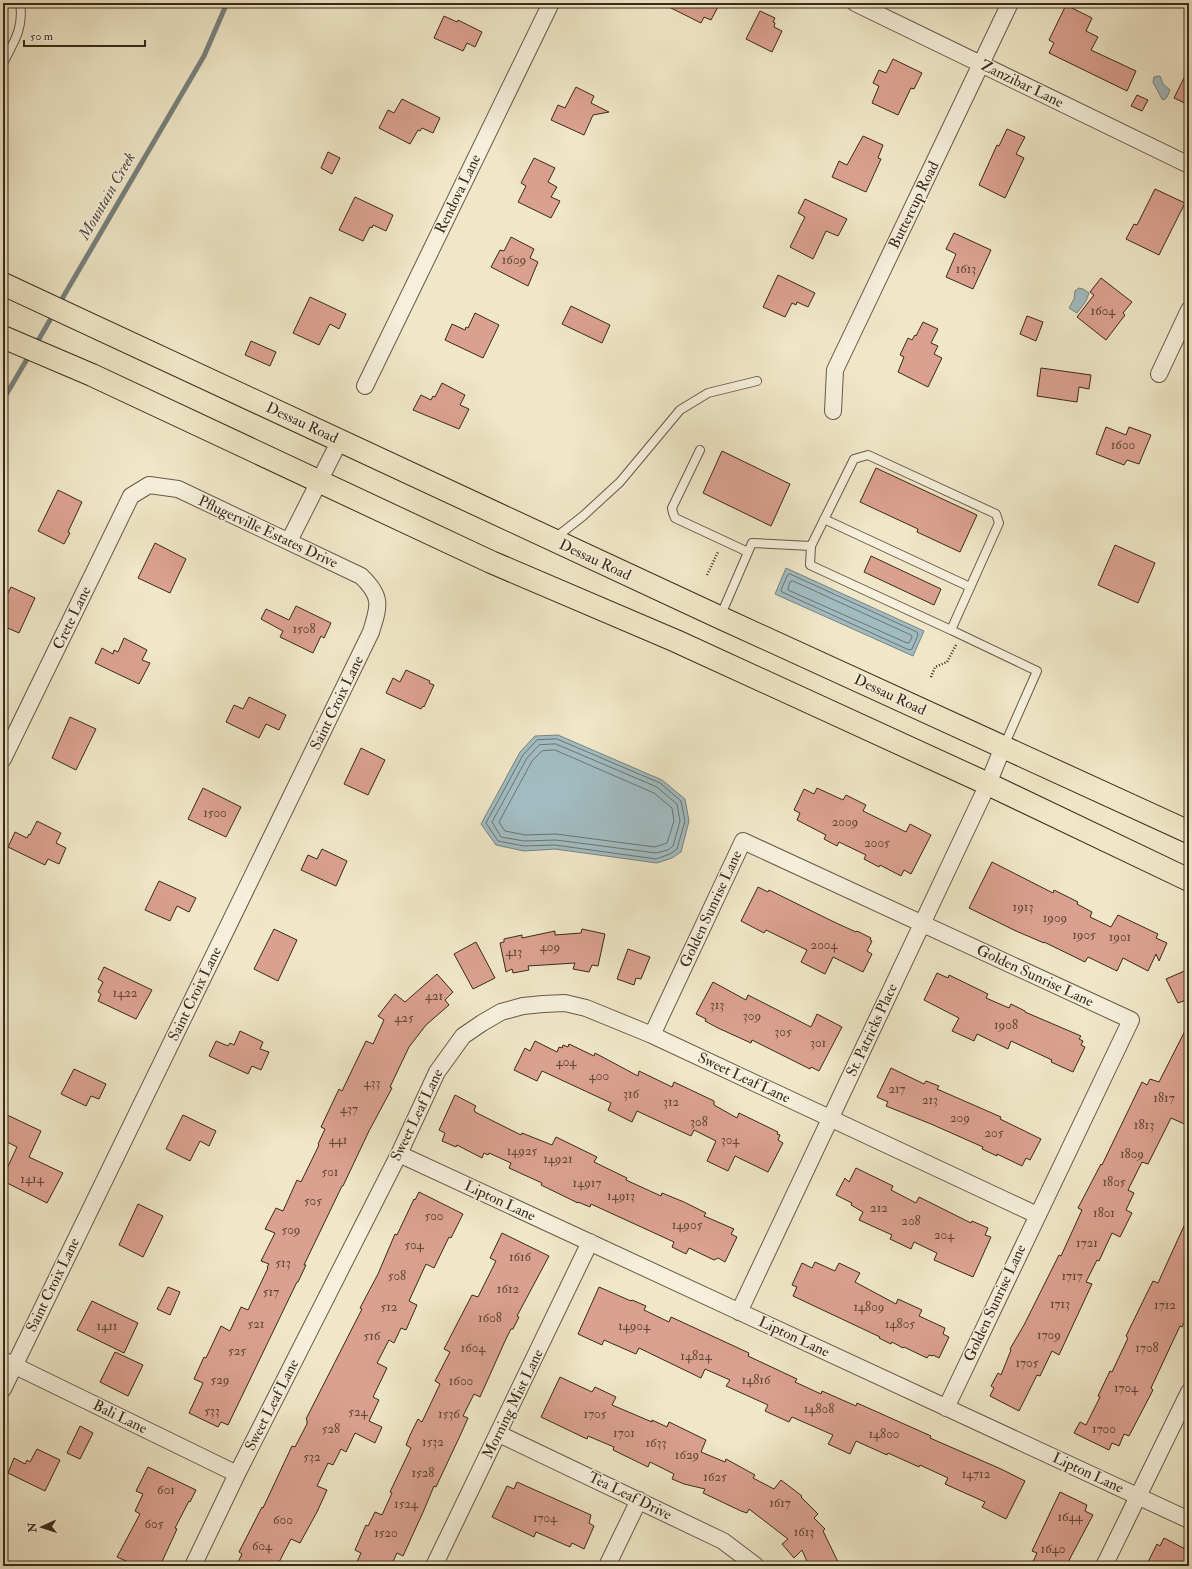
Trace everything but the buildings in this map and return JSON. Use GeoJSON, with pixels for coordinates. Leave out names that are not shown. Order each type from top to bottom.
{"type":"FeatureCollection","features":[{"type":"Feature","properties":{"kind":"main road","name":"Dessau Road"},"geometry":{"type":"LineString","coordinates":[[9,287],[719,617],[1189,832]]}},
{"type":"Feature","properties":{"kind":"main road"},"geometry":{"type":"LineString","coordinates":[[3,337],[92,375],[490,562],[676,641],[988,784],[1189,880]]}},
{"type":"Feature","properties":{"kind":"street","name":"Rendova Lane"},"geometry":{"type":"LineString","coordinates":[[365,386],[551,3]]}},
{"type":"Feature","properties":{"kind":"street","name":"Zanzibar Lane"},"geometry":{"type":"LineString","coordinates":[[855,3],[1189,165]]}},
{"type":"Feature","properties":{"kind":"street","name":"Buttercup Road"},"geometry":{"type":"LineString","coordinates":[[833,411],[835,370],[1010,3]]}},
{"type":"Feature","properties":{"kind":"street"},"geometry":{"type":"LineString","coordinates":[[1159,374],[1189,310]]}},
{"type":"Feature","properties":{"kind":"street"},"geometry":{"type":"LineString","coordinates":[[289,541],[340,440]]}},
{"type":"Feature","properties":{"kind":"street","name":"Pflugerville Estates Drive"},"geometry":{"type":"LineString","coordinates":[[149,485],[178,488],[361,576],[370,584],[377,596]]}},
{"type":"Feature","properties":{"kind":"street","name":"Crete Lane"},"geometry":{"type":"LineString","coordinates":[[3,759],[131,496],[149,485]]}},
{"type":"Feature","properties":{"kind":"street","name":"Saint Croix Lane"},"geometry":{"type":"LineString","coordinates":[[3,1389],[9,1363],[371,632],[378,611],[377,596]]}},
{"type":"Feature","properties":{"kind":"street","name":"St. Patricks Place"},"geometry":{"type":"LineString","coordinates":[[739,1312],[988,784],[1003,747]]}},
{"type":"Feature","properties":{"kind":"street","name":"Golden Sunrise Lane"},"geometry":{"type":"LineString","coordinates":[[652,1035],[743,841],[1131,1020],[946,1408]]}},
{"type":"Feature","properties":{"kind":"street","name":"Sweet Leaf Lane"},"geometry":{"type":"LineString","coordinates":[[193,1566],[237,1474],[399,1154],[437,1072],[463,1036],[502,1012],[523,1006],[565,1003],[586,1008],[652,1035],[1037,1215]]}},
{"type":"Feature","properties":{"kind":"street","name":"Lipton Lane"},"geometry":{"type":"LineString","coordinates":[[399,1154],[1189,1520]]}},
{"type":"Feature","properties":{"kind":"street","name":"Morning Mist Lane"},"geometry":{"type":"LineString","coordinates":[[434,1566],[499,1434],[590,1242]]}},
{"type":"Feature","properties":{"kind":"street","name":"Bali Lane"},"geometry":{"type":"LineString","coordinates":[[9,1363],[237,1474]]}},
{"type":"Feature","properties":{"kind":"street"},"geometry":{"type":"LineString","coordinates":[[1104,1566],[1189,1392]]}},
{"type":"Feature","properties":{"kind":"street","name":"Tea Leaf Drive"},"geometry":{"type":"LineString","coordinates":[[499,1434],[723,1541],[756,1566]]}},
{"type":"Feature","properties":{"kind":"street"},"geometry":{"type":"LineString","coordinates":[[607,1566],[638,1500]]}},
{"type":"Feature","properties":{"kind":"lane"},"geometry":{"type":"LineString","coordinates":[[3,63],[19,32],[22,15],[20,3]]}},
{"type":"Feature","properties":{"kind":"lane"},"geometry":{"type":"LineString","coordinates":[[553,540],[583,516],[620,482],[680,410],[708,393],[757,381]]}},
{"type":"Feature","properties":{"kind":"lane"},"geometry":{"type":"LineString","coordinates":[[700,450],[672,508],[675,518],[748,552]]}},
{"type":"Feature","properties":{"kind":"lane"},"geometry":{"type":"LineString","coordinates":[[951,630],[999,523],[996,514],[868,455],[854,459],[811,546],[810,565],[1037,671],[1003,747]]}},
{"type":"Feature","properties":{"kind":"lane"},"geometry":{"type":"LineString","coordinates":[[824,519],[970,587]]}},
{"type":"Feature","properties":{"kind":"lane"},"geometry":{"type":"LineString","coordinates":[[719,617],[752,543],[811,546]]}},
{"type":"Feature","properties":{"kind":"path"},"geometry":{"type":"LineString","coordinates":[[707,575],[719,550]]}},
{"type":"Feature","properties":{"kind":"path"},"geometry":{"type":"LineString","coordinates":[[931,677],[935,667],[947,662],[956,645]]}},
{"type":"Feature","properties":{"kind":"water"},"geometry":{"type":"Polygon","coordinates":[[[1160,76],[1163,84],[1170,90],[1164,100],[1153,82],[1154,77],[1160,76]]]}},
{"type":"Feature","properties":{"kind":"water"},"geometry":{"type":"Polygon","coordinates":[[[1079,288],[1089,293],[1086,301],[1077,313],[1069,308],[1074,299],[1075,291],[1079,288]]]}},
{"type":"Feature","properties":{"kind":"water"},"geometry":{"type":"Polygon","coordinates":[[[786,568],[924,631],[913,656],[775,594],[786,568]]]}},
{"type":"Feature","properties":{"kind":"water"},"geometry":{"type":"Polygon","coordinates":[[[558,735],[662,780],[685,799],[689,821],[681,852],[672,858],[657,863],[555,849],[524,851],[496,845],[481,824],[520,752],[535,736],[558,735]]]}},
{"type":"Feature","properties":{"kind":"waterway","name":"Mountain Creek"},"geometry":{"type":"LineString","coordinates":[[59,304],[204,56],[227,3]]}},
{"type":"Feature","properties":{"kind":"waterway","name":"Mountain Creek"},"geometry":{"type":"LineString","coordinates":[[35,346],[54,313]]}},
{"type":"Feature","properties":{"kind":"waterway","name":"Mountain Creek"},"geometry":{"type":"LineString","coordinates":[[3,400],[30,354]]}}]}
